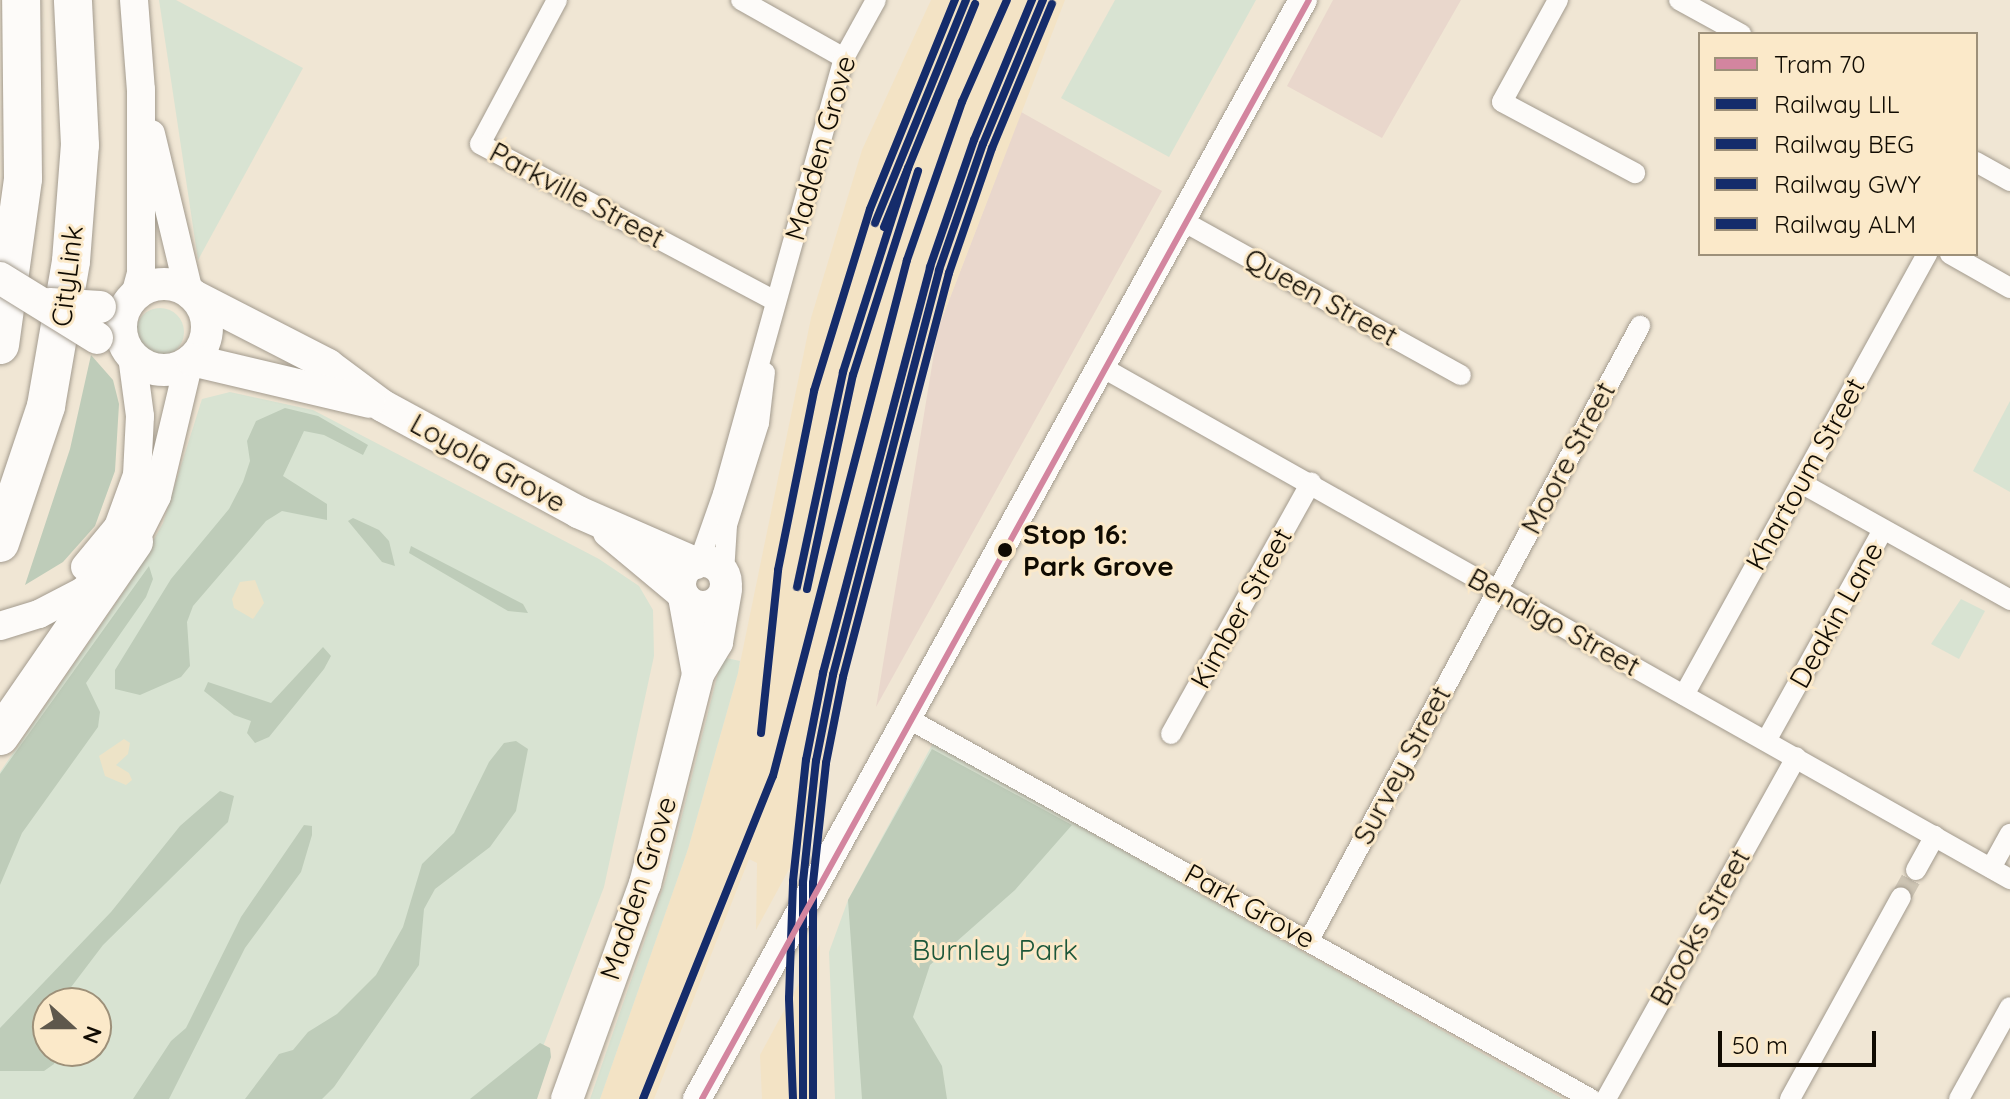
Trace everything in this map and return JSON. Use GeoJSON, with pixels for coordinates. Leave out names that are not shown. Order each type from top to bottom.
{"type":"FeatureCollection","features":[{"type":"Feature","properties":{"kind":"highway","name":"CityLink"},"geometry":{"type":"LineString","coordinates":[[0,345],[23,179],[21,0]]}},
{"type":"Feature","properties":{"kind":"highway","name":"CityLink"},"geometry":{"type":"LineString","coordinates":[[0,543],[46,406],[71,261],[80,145],[73,0]]}},
{"type":"Feature","properties":{"kind":"highway"},"geometry":{"type":"LineString","coordinates":[[0,736],[134,542]]}},
{"type":"Feature","properties":{"kind":"main road"},"geometry":{"type":"LineString","coordinates":[[14,614],[67,581],[96,556],[130,500],[141,442],[131,354],[121,324],[141,273],[141,90],[134,0]]}},
{"type":"Feature","properties":{"kind":"main road"},"geometry":{"type":"LineString","coordinates":[[697,1099],[1098,365],[1303,0]]}},
{"type":"Feature","properties":{"kind":"main road"},"geometry":{"type":"LineString","coordinates":[[14,614],[83,591],[134,542],[157,496],[191,361],[207,331],[206,316],[192,294],[141,90]]}},
{"type":"Feature","properties":{"kind":"main road"},"geometry":{"type":"LineString","coordinates":[[0,278],[43,302],[99,323],[131,354],[155,369],[191,361]]}},
{"type":"Feature","properties":{"kind":"main road"},"geometry":{"type":"LineString","coordinates":[[99,323],[134,296],[162,284],[192,294]]}},
{"type":"Feature","properties":{"kind":"main road","name":"Loyola Grove"},"geometry":{"type":"LineString","coordinates":[[192,294],[341,373],[383,406],[594,520],[635,533],[711,572]]}},
{"type":"Feature","properties":{"kind":"main road","name":"Loyola Grove"},"geometry":{"type":"LineString","coordinates":[[191,361],[383,406]]}},
{"type":"Feature","properties":{"kind":"main road","name":"Loyola Grove"},"geometry":{"type":"LineString","coordinates":[[594,520],[682,594]]}},
{"type":"Feature","properties":{"kind":"main road"},"geometry":{"type":"LineString","coordinates":[[682,594],[707,607],[711,572]]}},
{"type":"Feature","properties":{"kind":"main road","name":"Madden Grove"},"geometry":{"type":"LineString","coordinates":[[567,1099],[645,884],[698,674],[717,642],[711,572]]}},
{"type":"Feature","properties":{"kind":"main road","name":"Madden Grove"},"geometry":{"type":"LineString","coordinates":[[682,594],[698,674]]}},
{"type":"Feature","properties":{"kind":"street","name":"Parkville Street"},"geometry":{"type":"LineString","coordinates":[[557,0],[480,144],[775,301]]}},
{"type":"Feature","properties":{"kind":"street"},"geometry":{"type":"LineString","coordinates":[[741,0],[844,58]]}},
{"type":"Feature","properties":{"kind":"street","name":"Madden Grove"},"geometry":{"type":"LineString","coordinates":[[711,572],[759,423],[775,301],[844,58],[876,0]]}},
{"type":"Feature","properties":{"kind":"street"},"geometry":{"type":"LineString","coordinates":[[1558,0],[1502,102],[1635,173]]}},
{"type":"Feature","properties":{"kind":"street"},"geometry":{"type":"LineString","coordinates":[[1679,0],[1737,32]]}},
{"type":"Feature","properties":{"kind":"street"},"geometry":{"type":"LineString","coordinates":[[1978,165],[2010,181]]}},
{"type":"Feature","properties":{"kind":"street","name":"Queen Street"},"geometry":{"type":"LineString","coordinates":[[1181,220],[1461,375]]}},
{"type":"Feature","properties":{"kind":"street","name":"Khartoum Street"},"geometry":{"type":"LineString","coordinates":[[1684,695],[1926,256]]}},
{"type":"Feature","properties":{"kind":"street"},"geometry":{"type":"LineString","coordinates":[[1954,256],[2010,288]]}},
{"type":"Feature","properties":{"kind":"street","name":"Moore Street"},"geometry":{"type":"LineString","coordinates":[[1496,591],[1640,326]]}},
{"type":"Feature","properties":{"kind":"street","name":"Bendigo Street"},"geometry":{"type":"LineString","coordinates":[[1098,365],[1311,482],[1496,591],[2010,879]]}},
{"type":"Feature","properties":{"kind":"street","name":"Kimber Street"},"geometry":{"type":"LineString","coordinates":[[1171,734],[1311,482]]}},
{"type":"Feature","properties":{"kind":"street","name":"Deakin Lane"},"geometry":{"type":"LineString","coordinates":[[1766,741],[1883,530],[1801,483]]}},
{"type":"Feature","properties":{"kind":"street"},"geometry":{"type":"LineString","coordinates":[[1883,530],[2010,600]]}},
{"type":"Feature","properties":{"kind":"street","name":"Survey Street"},"geometry":{"type":"LineString","coordinates":[[1309,940],[1496,591]]}},
{"type":"Feature","properties":{"kind":"street","name":"Park Grove"},"geometry":{"type":"LineString","coordinates":[[907,718],[1591,1099]]}},
{"type":"Feature","properties":{"kind":"street","name":"Brooks Street"},"geometry":{"type":"LineString","coordinates":[[1606,1099],[1796,757]]}},
{"type":"Feature","properties":{"kind":"street"},"geometry":{"type":"LineString","coordinates":[[1991,868],[2010,834]]}},
{"type":"Feature","properties":{"kind":"street"},"geometry":{"type":"LineString","coordinates":[[1916,870],[1935,836]]}},
{"type":"Feature","properties":{"kind":"street"},"geometry":{"type":"LineString","coordinates":[[1790,1099],[1901,897]]}},
{"type":"Feature","properties":{"kind":"street"},"geometry":{"type":"LineString","coordinates":[[1959,1099],[2010,1007]]}},
{"type":"Feature","properties":{"kind":"shaded area"},"geometry":{"type":"Polygon","coordinates":[[[931,0],[1065,0],[938,329],[845,669],[818,816],[756,930],[757,863],[749,859],[654,1099],[600,1099],[688,849],[738,673],[811,318],[862,150],[931,0]]]}},
{"type":"Feature","properties":{"kind":"shaded area"},"geometry":{"type":"Polygon","coordinates":[[[1333,0],[1461,0],[1382,138],[1287,86],[1333,0]]]}},
{"type":"Feature","properties":{"kind":"shaded area"},"geometry":{"type":"Polygon","coordinates":[[[1021,112],[1162,191],[876,707],[938,329],[1021,112]]]}},
{"type":"Feature","properties":{"kind":"shaded area"},"geometry":{"type":"Polygon","coordinates":[[[820,944],[815,1099],[762,1099],[760,1055],[820,944]]]}},
{"type":"Feature","properties":{"kind":"green space"},"geometry":{"type":"Polygon","coordinates":[[[159,0],[176,0],[303,68],[198,260],[159,0]]]}},
{"type":"Feature","properties":{"kind":"green space"},"geometry":{"type":"Polygon","coordinates":[[[1115,0],[1256,0],[1169,157],[1061,98],[1115,0]]]}},
{"type":"Feature","properties":{"kind":"green space"},"geometry":{"type":"Polygon","coordinates":[[[160,308],[169,309],[177,315],[183,323],[183,341],[177,349],[169,355],[160,356],[151,355],[143,349],[137,341],[136,332],[137,323],[143,315],[151,309],[160,308]]]}},
{"type":"Feature","properties":{"kind":"green space"},"geometry":{"type":"Polygon","coordinates":[[[91,355],[113,380],[119,404],[115,471],[95,526],[63,562],[25,585],[70,449],[91,355]]]}},
{"type":"Feature","properties":{"kind":"green space"},"geometry":{"type":"Polygon","coordinates":[[[230,392],[313,410],[599,559],[639,586],[653,610],[654,656],[604,887],[523,1099],[0,1099],[0,772],[127,587],[163,523],[202,399],[230,392]]]}},
{"type":"Feature","properties":{"kind":"green space"},"geometry":{"type":"Polygon","coordinates":[[[2010,401],[2010,492],[1973,471],[2010,401]]]}},
{"type":"Feature","properties":{"kind":"green space"},"geometry":{"type":"Polygon","coordinates":[[[285,408],[318,416],[368,445],[363,455],[324,435],[304,431],[283,476],[327,504],[327,520],[282,511],[266,521],[193,606],[187,622],[190,666],[181,677],[140,695],[115,689],[115,670],[171,579],[229,509],[250,461],[247,441],[256,421],[285,408]]]}},
{"type":"Feature","properties":{"kind":"green space"},"geometry":{"type":"Polygon","coordinates":[[[353,518],[379,530],[389,541],[395,566],[382,562],[348,521],[353,518]]]}},
{"type":"Feature","properties":{"kind":"green space"},"geometry":{"type":"Polygon","coordinates":[[[411,546],[523,604],[528,613],[508,611],[409,553],[411,546]]]}},
{"type":"Feature","properties":{"kind":"green space"},"geometry":{"type":"Polygon","coordinates":[[[149,566],[153,579],[146,597],[86,683],[100,712],[98,727],[22,833],[0,885],[0,774],[149,566]]]}},
{"type":"Feature","properties":{"kind":"green space"},"geometry":{"type":"Polygon","coordinates":[[[1961,599],[1985,611],[1959,659],[1931,644],[1961,599]]]}},
{"type":"Feature","properties":{"kind":"green space"},"geometry":{"type":"Polygon","coordinates":[[[323,647],[331,656],[324,669],[269,737],[255,743],[247,733],[251,721],[234,715],[204,691],[208,682],[271,703],[323,647]]]}},
{"type":"Feature","properties":{"kind":"green space"},"geometry":{"type":"Polygon","coordinates":[[[722,657],[740,661],[738,673],[688,849],[600,1099],[590,1099],[666,879],[722,657]]]}},
{"type":"Feature","properties":{"kind":"green space"},"geometry":{"type":"Polygon","coordinates":[[[516,741],[528,749],[516,811],[490,847],[435,889],[424,909],[419,965],[334,1087],[322,1099],[245,1099],[279,1054],[293,1050],[308,1032],[337,1014],[376,975],[403,927],[422,864],[454,833],[489,762],[504,743],[516,741]]]}},
{"type":"Feature","properties":{"kind":"green space","name":"Burnley Park"},"geometry":{"type":"Polygon","coordinates":[[[933,743],[1563,1099],[835,1099],[829,952],[848,900],[933,743]]]}},
{"type":"Feature","properties":{"kind":"green space"},"geometry":{"type":"Polygon","coordinates":[[[932,749],[1072,825],[1015,890],[930,965],[913,1017],[942,1066],[947,1099],[862,1099],[848,900],[932,749]]]}},
{"type":"Feature","properties":{"kind":"green space"},"geometry":{"type":"Polygon","coordinates":[[[220,791],[234,796],[228,822],[103,945],[71,987],[39,987],[111,912],[180,826],[220,791]]]}},
{"type":"Feature","properties":{"kind":"green space"},"geometry":{"type":"Polygon","coordinates":[[[304,825],[312,826],[312,835],[301,872],[245,948],[169,1099],[133,1099],[171,1041],[186,1028],[241,917],[304,825]]]}},
{"type":"Feature","properties":{"kind":"green space"},"geometry":{"type":"Polygon","coordinates":[[[32,995],[32,1067],[50,1067],[44,1071],[0,1071],[0,1028],[32,995]]]}},
{"type":"Feature","properties":{"kind":"green space"},"geometry":{"type":"Polygon","coordinates":[[[540,1043],[550,1048],[551,1057],[537,1099],[470,1099],[540,1043]]]}},
{"type":"Feature","properties":{"kind":"sand"},"geometry":{"type":"Polygon","coordinates":[[[255,580],[264,603],[253,619],[234,608],[232,599],[240,582],[255,580]]]}},
{"type":"Feature","properties":{"kind":"sand"},"geometry":{"type":"Polygon","coordinates":[[[124,739],[130,743],[128,754],[116,765],[129,773],[132,780],[126,785],[105,776],[99,756],[124,739]]]}},
{"type":"Feature","properties":{"kind":"tunnel"},"geometry":{"type":"LineString","coordinates":[[1901,897],[1916,870]]}},
{"type":"Feature","properties":{"kind":"tram line","name":"70"},"geometry":{"type":"LineString","coordinates":[[702,1099],[1309,0]]}},
{"type":"Feature","properties":{"kind":"rail line","name":"ALM"},"geometry":{"type":"LineString","coordinates":[[761,733],[778,570],[814,391],[870,209],[955,0]]}},
{"type":"Feature","properties":{"kind":"rail line","name":"LIL"},"geometry":{"type":"LineString","coordinates":[[875,223],[966,0]]}},
{"type":"Feature","properties":{"kind":"rail line","name":"GWY"},"geometry":{"type":"LineString","coordinates":[[643,1099],[773,776],[907,260],[962,102],[1007,0]]}},
{"type":"Feature","properties":{"kind":"rail line","name":"ALM"},"geometry":{"type":"LineString","coordinates":[[793,1099],[789,998],[793,881],[806,760],[823,673],[930,267],[974,140],[1032,0]]}},
{"type":"Feature","properties":{"kind":"rail line","name":"LIL"},"geometry":{"type":"LineString","coordinates":[[803,1099],[803,882],[816,761],[833,675],[939,270],[983,144],[1043,0]]}},
{"type":"Feature","properties":{"kind":"rail line","name":"BEG"},"geometry":{"type":"LineString","coordinates":[[884,227],[975,4]]}},
{"type":"Feature","properties":{"kind":"rail line","name":"BEG"},"geometry":{"type":"LineString","coordinates":[[813,1099],[813,883],[826,763],[843,677],[949,273],[992,148],[1052,4]]}},
{"type":"Feature","properties":{"kind":"rail line","name":"LIL"},"geometry":{"type":"LineString","coordinates":[[797,587],[843,372],[908,168]]}},
{"type":"Feature","properties":{"kind":"rail line","name":"BEG"},"geometry":{"type":"LineString","coordinates":[[807,589],[853,375],[918,171]]}},
{"type":"Feature","properties":{"kind":"place","name":"Stop 16: Park Grove"},"geometry":{"type":"Point","coordinates":[1005,550]}}]}
